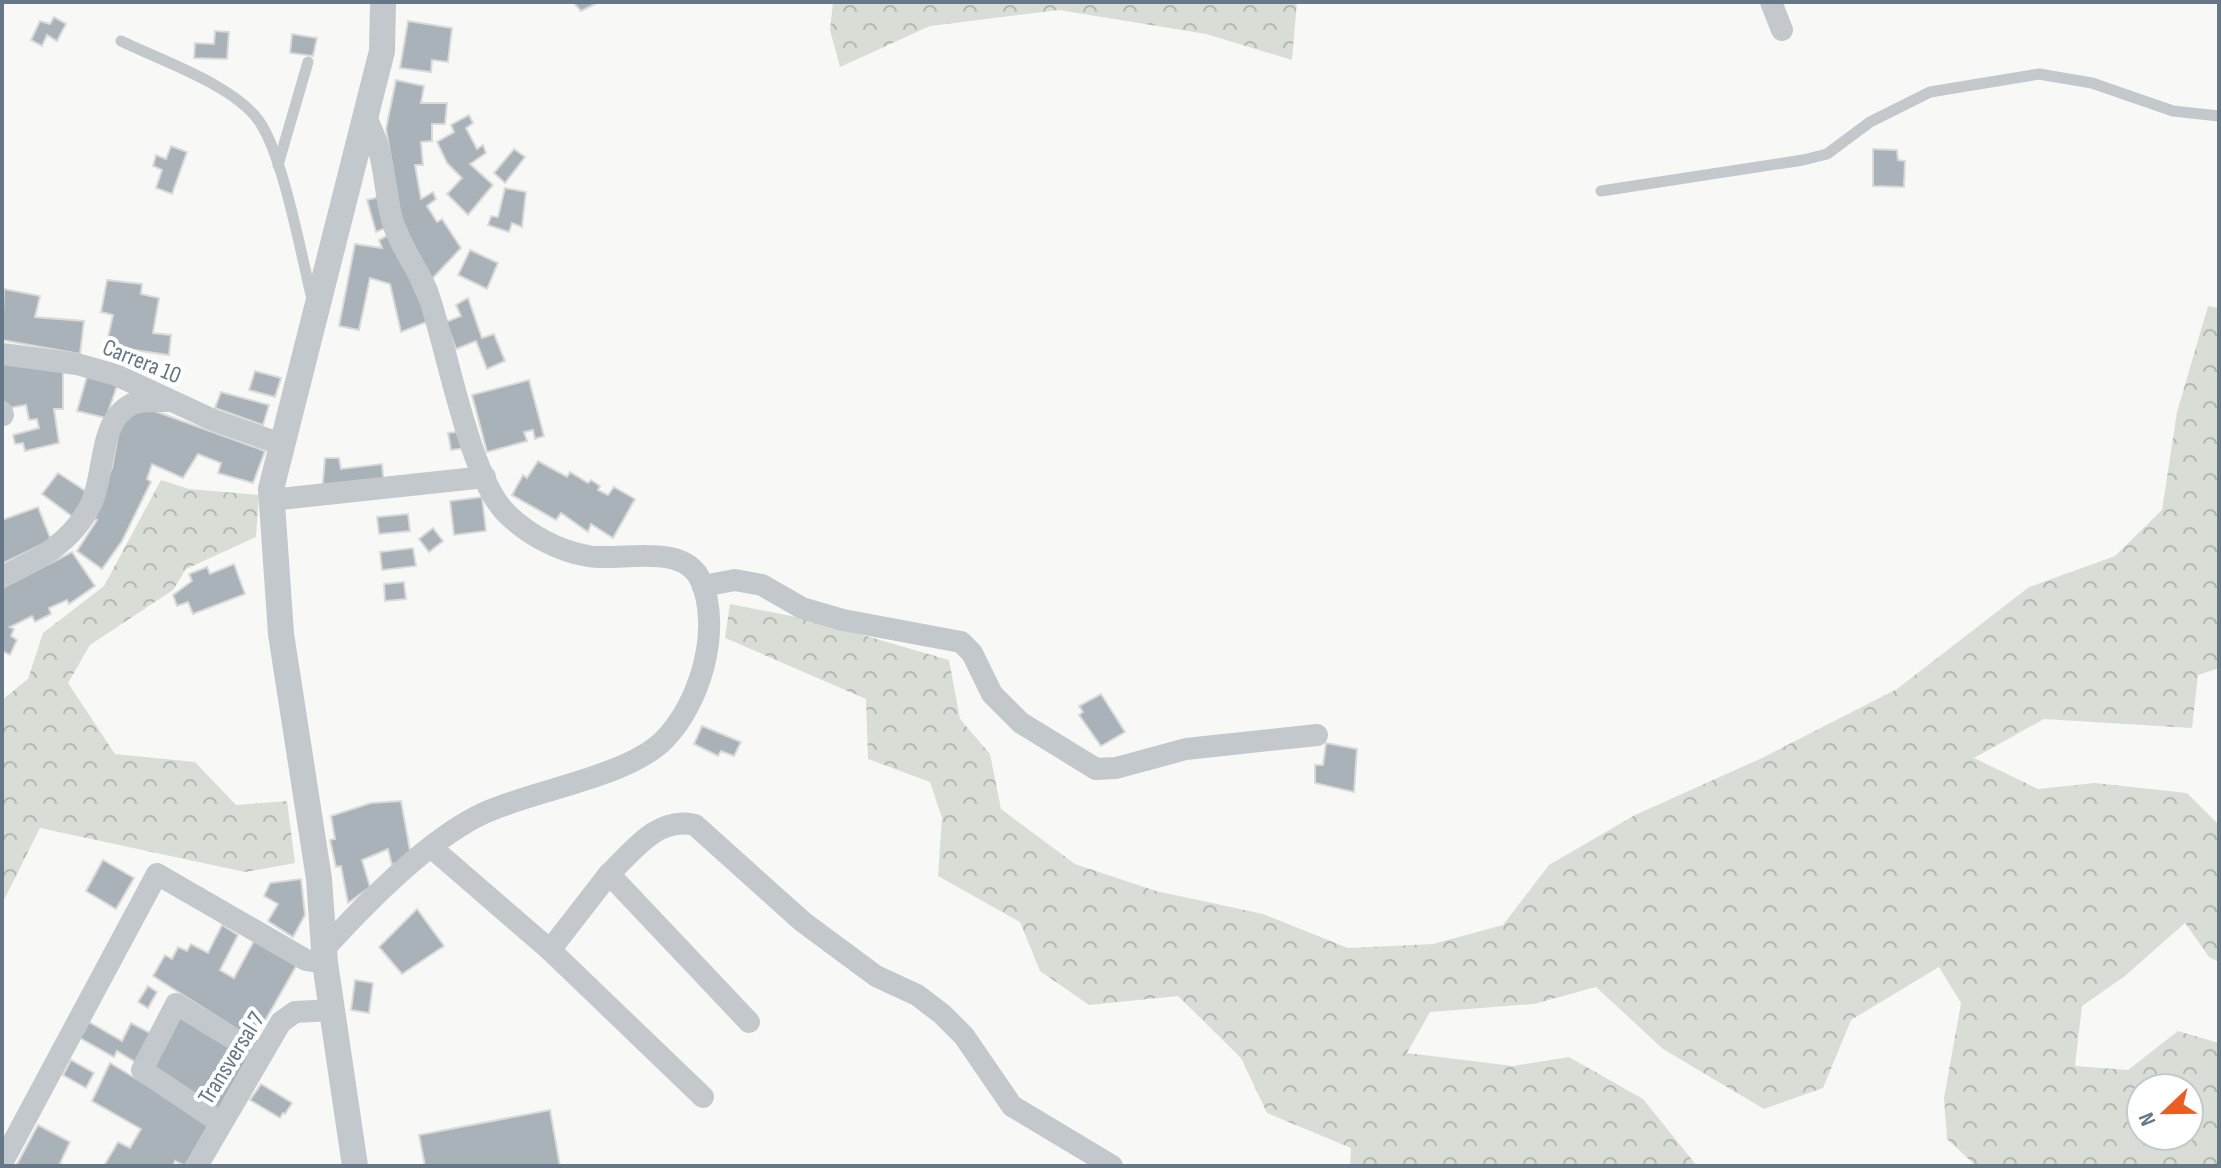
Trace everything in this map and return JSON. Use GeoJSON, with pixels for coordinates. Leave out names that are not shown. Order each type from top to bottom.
{"type":"FeatureCollection","features":[{"type":"Feature","properties":{"kind":"street"},"geometry":{"type":"LineString","coordinates":[[355,1166],[332,1010],[319,879],[281,634],[271,500],[281,444],[382,51],[383,2]]}},
{"type":"Feature","properties":{"kind":"street"},"geometry":{"type":"LineString","coordinates":[[1771,2],[1782,30]]}},
{"type":"Feature","properties":{"kind":"street"},"geometry":{"type":"LineString","coordinates":[[2,1163],[157,874],[306,960],[326,955],[361,908],[432,848],[483,813],[618,768],[664,740],[688,704],[703,667],[708,603],[703,586],[691,567],[670,559],[630,555],[590,557],[558,548],[505,512],[485,477],[427,291],[393,226],[380,153],[365,114]]}},
{"type":"Feature","properties":{"kind":"street","name":"Carrera 10"},"geometry":{"type":"LineString","coordinates":[[2,354],[90,367],[116,375],[213,420],[281,444]]}},
{"type":"Feature","properties":{"kind":"street"},"geometry":{"type":"LineString","coordinates":[[2,577],[63,543],[81,522],[93,502],[108,435],[116,418],[134,403],[172,400]]}},
{"type":"Feature","properties":{"kind":"street"},"geometry":{"type":"LineString","coordinates":[[271,500],[485,477]]}},
{"type":"Feature","properties":{"kind":"street"},"geometry":{"type":"LineString","coordinates":[[703,586],[735,580],[762,585],[802,608],[843,620],[961,642],[972,653],[992,694],[1021,723],[1096,769],[1116,768],[1186,749],[1317,735]]}},
{"type":"Feature","properties":{"kind":"street"},"geometry":{"type":"LineString","coordinates":[[550,950],[609,874],[663,826],[680,821],[695,825],[803,922],[876,976],[917,995],[942,1014],[964,1036],[1012,1106],[1112,1166]]}},
{"type":"Feature","properties":{"kind":"street"},"geometry":{"type":"LineString","coordinates":[[432,848],[550,950],[703,1097]]}},
{"type":"Feature","properties":{"kind":"street"},"geometry":{"type":"LineString","coordinates":[[609,874],[749,1022]]}},
{"type":"Feature","properties":{"kind":"street"},"geometry":{"type":"LineString","coordinates":[[221,1123],[142,1070],[176,1004],[259,1054]]}},
{"type":"Feature","properties":{"kind":"street","name":"Transversal 7"},"geometry":{"type":"LineString","coordinates":[[197,1166],[259,1054],[281,1022],[295,1012],[332,1010]]}},
{"type":"Feature","properties":{"kind":"lane"},"geometry":{"type":"LineString","coordinates":[[121,41],[228,93],[259,121],[278,165],[315,307]]}},
{"type":"Feature","properties":{"kind":"lane"},"geometry":{"type":"LineString","coordinates":[[278,165],[308,62]]}},
{"type":"Feature","properties":{"kind":"lane"},"geometry":{"type":"LineString","coordinates":[[1601,191],[1827,154],[1901,104],[1930,92],[2039,74],[2092,83],[2173,111],[2219,116]]}},
{"type":"Feature","properties":{"kind":"green space"},"geometry":{"type":"Polygon","coordinates":[[[833,2],[1297,2],[1292,60],[1206,34],[1059,10],[930,26],[840,67],[830,30],[833,2]]]}},
{"type":"Feature","properties":{"kind":"green space"},"geometry":{"type":"Polygon","coordinates":[[[2208,306],[2219,308],[2219,668],[2198,675],[2192,728],[2044,719],[1974,758],[2038,789],[2095,783],[2187,793],[2219,825],[2219,962],[2209,957],[2185,923],[2125,976],[2082,1006],[2075,1066],[2128,1070],[2178,1031],[2219,1043],[2219,1166],[1976,1166],[1947,1139],[1944,1098],[1961,1003],[1939,967],[1851,1020],[1823,1088],[1764,1109],[1663,1049],[1596,987],[1534,1004],[1430,1012],[1407,1053],[1513,1066],[1569,1057],[1643,1099],[1697,1166],[1350,1166],[1351,1148],[1267,1113],[1241,1058],[1178,996],[1089,1005],[1040,971],[1020,922],[938,876],[942,818],[930,782],[868,759],[866,699],[725,638],[730,604],[811,620],[949,660],[960,719],[990,754],[1001,809],[1075,864],[1156,891],[1263,914],[1348,948],[1433,944],[1503,925],[1549,865],[1635,815],[1762,758],[1897,689],[2029,587],[2115,556],[2162,510],[2177,412],[2208,306]]]}},
{"type":"Feature","properties":{"kind":"green space"},"geometry":{"type":"Polygon","coordinates":[[[161,480],[189,489],[259,495],[256,537],[186,569],[173,590],[90,645],[68,683],[115,754],[195,762],[236,805],[287,801],[295,863],[245,872],[40,828],[2,904],[2,700],[28,679],[43,633],[104,586],[161,480]]]}},
{"type":"Feature","properties":{"kind":"building"},"geometry":{"type":"Polygon","coordinates":[[[573,2],[599,2],[581,11],[573,2]]]}},
{"type":"Feature","properties":{"kind":"building"},"geometry":{"type":"Polygon","coordinates":[[[54,17],[66,24],[57,41],[47,35],[42,46],[31,40],[40,21],[50,24],[54,17]]]}},
{"type":"Feature","properties":{"kind":"building"},"geometry":{"type":"Polygon","coordinates":[[[408,21],[452,28],[448,62],[432,60],[431,72],[400,68],[408,21]]]}},
{"type":"Feature","properties":{"kind":"building"},"geometry":{"type":"Polygon","coordinates":[[[215,31],[229,32],[227,59],[194,58],[195,43],[214,44],[215,31]]]}},
{"type":"Feature","properties":{"kind":"building"},"geometry":{"type":"Polygon","coordinates":[[[292,34],[317,38],[313,56],[290,53],[292,34]]]}},
{"type":"Feature","properties":{"kind":"building"},"geometry":{"type":"Polygon","coordinates":[[[396,80],[424,86],[421,103],[447,103],[445,124],[432,124],[432,141],[421,142],[423,165],[415,165],[421,199],[433,192],[436,199],[427,206],[437,222],[442,219],[461,248],[430,281],[401,218],[386,129],[396,80]]]}},
{"type":"Feature","properties":{"kind":"building"},"geometry":{"type":"Polygon","coordinates":[[[469,115],[473,123],[466,128],[477,149],[483,145],[486,153],[470,164],[493,185],[468,215],[447,194],[462,178],[447,163],[437,142],[454,132],[451,125],[469,115]]]}},
{"type":"Feature","properties":{"kind":"building"},"geometry":{"type":"Polygon","coordinates":[[[171,146],[187,152],[172,194],[156,188],[162,170],[153,166],[156,155],[166,159],[171,146]]]}},
{"type":"Feature","properties":{"kind":"building"},"geometry":{"type":"Polygon","coordinates":[[[514,149],[525,157],[505,183],[494,173],[514,149]]]}},
{"type":"Feature","properties":{"kind":"building"},"geometry":{"type":"Polygon","coordinates":[[[1873,149],[1897,150],[1898,160],[1905,161],[1904,187],[1873,186],[1873,149]]]}},
{"type":"Feature","properties":{"kind":"building"},"geometry":{"type":"Polygon","coordinates":[[[505,188],[526,192],[522,227],[512,223],[509,232],[488,225],[491,216],[498,217],[505,188]]]}},
{"type":"Feature","properties":{"kind":"building"},"geometry":{"type":"Polygon","coordinates":[[[379,197],[386,228],[376,232],[367,200],[379,197]]]}},
{"type":"Feature","properties":{"kind":"building"},"geometry":{"type":"Polygon","coordinates":[[[390,234],[429,321],[401,332],[390,284],[370,278],[359,330],[339,326],[355,244],[382,248],[379,240],[390,234]]]}},
{"type":"Feature","properties":{"kind":"building"},"geometry":{"type":"Polygon","coordinates":[[[470,250],[498,263],[487,289],[458,275],[470,250]]]}},
{"type":"Feature","properties":{"kind":"building"},"geometry":{"type":"Polygon","coordinates":[[[107,280],[142,284],[141,294],[159,298],[153,333],[171,335],[169,355],[106,346],[113,315],[101,312],[107,280]]]}},
{"type":"Feature","properties":{"kind":"building"},"geometry":{"type":"Polygon","coordinates":[[[4,289],[40,296],[35,317],[84,321],[80,354],[2,340],[4,289]]]}},
{"type":"Feature","properties":{"kind":"building"},"geometry":{"type":"Polygon","coordinates":[[[468,298],[482,338],[494,334],[505,361],[487,369],[476,341],[456,349],[446,322],[461,316],[456,305],[468,298]]]}},
{"type":"Feature","properties":{"kind":"building"},"geometry":{"type":"Polygon","coordinates":[[[2,361],[63,371],[63,409],[54,409],[59,443],[25,451],[23,443],[15,444],[13,435],[39,428],[37,419],[29,420],[26,405],[9,408],[3,401],[2,361]]]}},
{"type":"Feature","properties":{"kind":"building"},"geometry":{"type":"Polygon","coordinates":[[[255,371],[281,378],[275,397],[249,390],[255,371]]]}},
{"type":"Feature","properties":{"kind":"building"},"geometry":{"type":"Polygon","coordinates":[[[88,373],[118,383],[106,418],[77,411],[88,373]]]}},
{"type":"Feature","properties":{"kind":"building"},"geometry":{"type":"Polygon","coordinates":[[[529,380],[544,436],[535,439],[533,430],[524,432],[527,441],[487,452],[472,395],[529,380]]]}},
{"type":"Feature","properties":{"kind":"building"},"geometry":{"type":"Polygon","coordinates":[[[221,392],[269,405],[263,425],[215,408],[221,392]]]}},
{"type":"Feature","properties":{"kind":"building"},"geometry":{"type":"Polygon","coordinates":[[[149,409],[265,451],[253,483],[218,473],[221,463],[198,454],[183,478],[152,464],[147,479],[151,482],[122,541],[102,569],[77,551],[97,520],[91,517],[112,468],[120,425],[132,411],[149,409]]]}},
{"type":"Feature","properties":{"kind":"building"},"geometry":{"type":"Polygon","coordinates":[[[462,431],[466,448],[451,450],[448,433],[462,431]]]}},
{"type":"Feature","properties":{"kind":"building"},"geometry":{"type":"Polygon","coordinates":[[[325,458],[339,458],[341,469],[382,464],[384,486],[322,492],[325,458]]]}},
{"type":"Feature","properties":{"kind":"building"},"geometry":{"type":"Polygon","coordinates":[[[538,461],[567,477],[570,472],[588,483],[591,480],[600,486],[598,490],[608,495],[614,487],[635,499],[613,538],[591,524],[588,532],[561,513],[556,520],[512,495],[523,475],[527,478],[538,461]]]}},
{"type":"Feature","properties":{"kind":"building"},"geometry":{"type":"Polygon","coordinates":[[[58,473],[87,492],[73,517],[42,494],[58,473]]]}},
{"type":"Feature","properties":{"kind":"building"},"geometry":{"type":"Polygon","coordinates":[[[482,497],[486,531],[454,535],[450,501],[482,497]]]}},
{"type":"Feature","properties":{"kind":"building"},"geometry":{"type":"Polygon","coordinates":[[[38,507],[51,540],[2,564],[2,520],[38,507]]]}},
{"type":"Feature","properties":{"kind":"building"},"geometry":{"type":"Polygon","coordinates":[[[408,514],[410,531],[379,534],[377,517],[408,514]]]}},
{"type":"Feature","properties":{"kind":"building"},"geometry":{"type":"Polygon","coordinates":[[[433,528],[443,541],[429,552],[419,539],[433,528]]]}},
{"type":"Feature","properties":{"kind":"building"},"geometry":{"type":"Polygon","coordinates":[[[413,548],[416,566],[382,570],[380,552],[413,548]]]}},
{"type":"Feature","properties":{"kind":"building"},"geometry":{"type":"Polygon","coordinates":[[[72,552],[95,586],[69,604],[67,600],[49,608],[51,614],[35,622],[32,616],[10,627],[14,629],[11,636],[17,640],[10,655],[2,651],[2,588],[72,552]]]}},
{"type":"Feature","properties":{"kind":"building"},"geometry":{"type":"Polygon","coordinates":[[[234,564],[245,594],[193,614],[188,602],[177,606],[173,595],[192,581],[189,574],[207,567],[210,574],[234,564]]]}},
{"type":"Feature","properties":{"kind":"building"},"geometry":{"type":"Polygon","coordinates":[[[404,582],[406,599],[385,601],[384,584],[404,582]]]}},
{"type":"Feature","properties":{"kind":"building"},"geometry":{"type":"Polygon","coordinates":[[[1101,694],[1125,732],[1101,746],[1079,715],[1083,712],[1079,706],[1101,694]]]}},
{"type":"Feature","properties":{"kind":"building"},"geometry":{"type":"Polygon","coordinates":[[[702,726],[741,742],[734,756],[721,751],[718,756],[694,744],[702,726]]]}},
{"type":"Feature","properties":{"kind":"building"},"geometry":{"type":"Polygon","coordinates":[[[1326,743],[1357,749],[1354,792],[1315,783],[1315,765],[1323,765],[1326,743]]]}},
{"type":"Feature","properties":{"kind":"building"},"geometry":{"type":"Polygon","coordinates":[[[401,801],[411,856],[392,865],[388,849],[362,860],[370,887],[348,903],[341,866],[336,867],[330,840],[335,839],[331,816],[371,803],[401,801]]]}},
{"type":"Feature","properties":{"kind":"building"},"geometry":{"type":"Polygon","coordinates":[[[103,860],[134,878],[116,909],[86,891],[103,860]]]}},
{"type":"Feature","properties":{"kind":"building"},"geometry":{"type":"Polygon","coordinates":[[[301,879],[305,915],[293,937],[268,921],[278,904],[264,896],[270,883],[301,879]]]}},
{"type":"Feature","properties":{"kind":"building"},"geometry":{"type":"Polygon","coordinates":[[[417,909],[444,946],[402,974],[379,947],[417,909]]]}},
{"type":"Feature","properties":{"kind":"building"},"geometry":{"type":"Polygon","coordinates":[[[222,925],[238,935],[220,970],[234,978],[255,939],[298,963],[254,1040],[153,976],[165,955],[172,959],[178,947],[187,951],[191,944],[208,953],[222,925]]]}},
{"type":"Feature","properties":{"kind":"building"},"geometry":{"type":"Polygon","coordinates":[[[355,980],[373,983],[369,1013],[351,1010],[355,980]]]}},
{"type":"Feature","properties":{"kind":"building"},"geometry":{"type":"Polygon","coordinates":[[[148,986],[157,992],[148,1008],[138,1002],[148,986]]]}},
{"type":"Feature","properties":{"kind":"building"},"geometry":{"type":"Polygon","coordinates":[[[179,1012],[249,1056],[217,1112],[150,1067],[179,1012]]]}},
{"type":"Feature","properties":{"kind":"building"},"geometry":{"type":"Polygon","coordinates":[[[89,1022],[122,1041],[131,1023],[152,1034],[137,1063],[117,1051],[114,1057],[80,1038],[89,1022]]]}},
{"type":"Feature","properties":{"kind":"building"},"geometry":{"type":"Polygon","coordinates":[[[71,1060],[94,1073],[86,1088],[63,1075],[71,1060]]]}},
{"type":"Feature","properties":{"kind":"building"},"geometry":{"type":"Polygon","coordinates":[[[110,1063],[210,1123],[185,1166],[175,1161],[173,1166],[104,1166],[118,1142],[130,1148],[141,1129],[92,1101],[110,1063]]]}},
{"type":"Feature","properties":{"kind":"building"},"geometry":{"type":"Polygon","coordinates":[[[261,1084],[292,1103],[280,1118],[250,1100],[261,1084]]]}},
{"type":"Feature","properties":{"kind":"building"},"geometry":{"type":"Polygon","coordinates":[[[550,1110],[560,1166],[425,1166],[419,1135],[550,1110]]]}},
{"type":"Feature","properties":{"kind":"building"},"geometry":{"type":"Polygon","coordinates":[[[38,1125],[70,1142],[60,1163],[65,1166],[16,1166],[38,1125]]]}}]}
